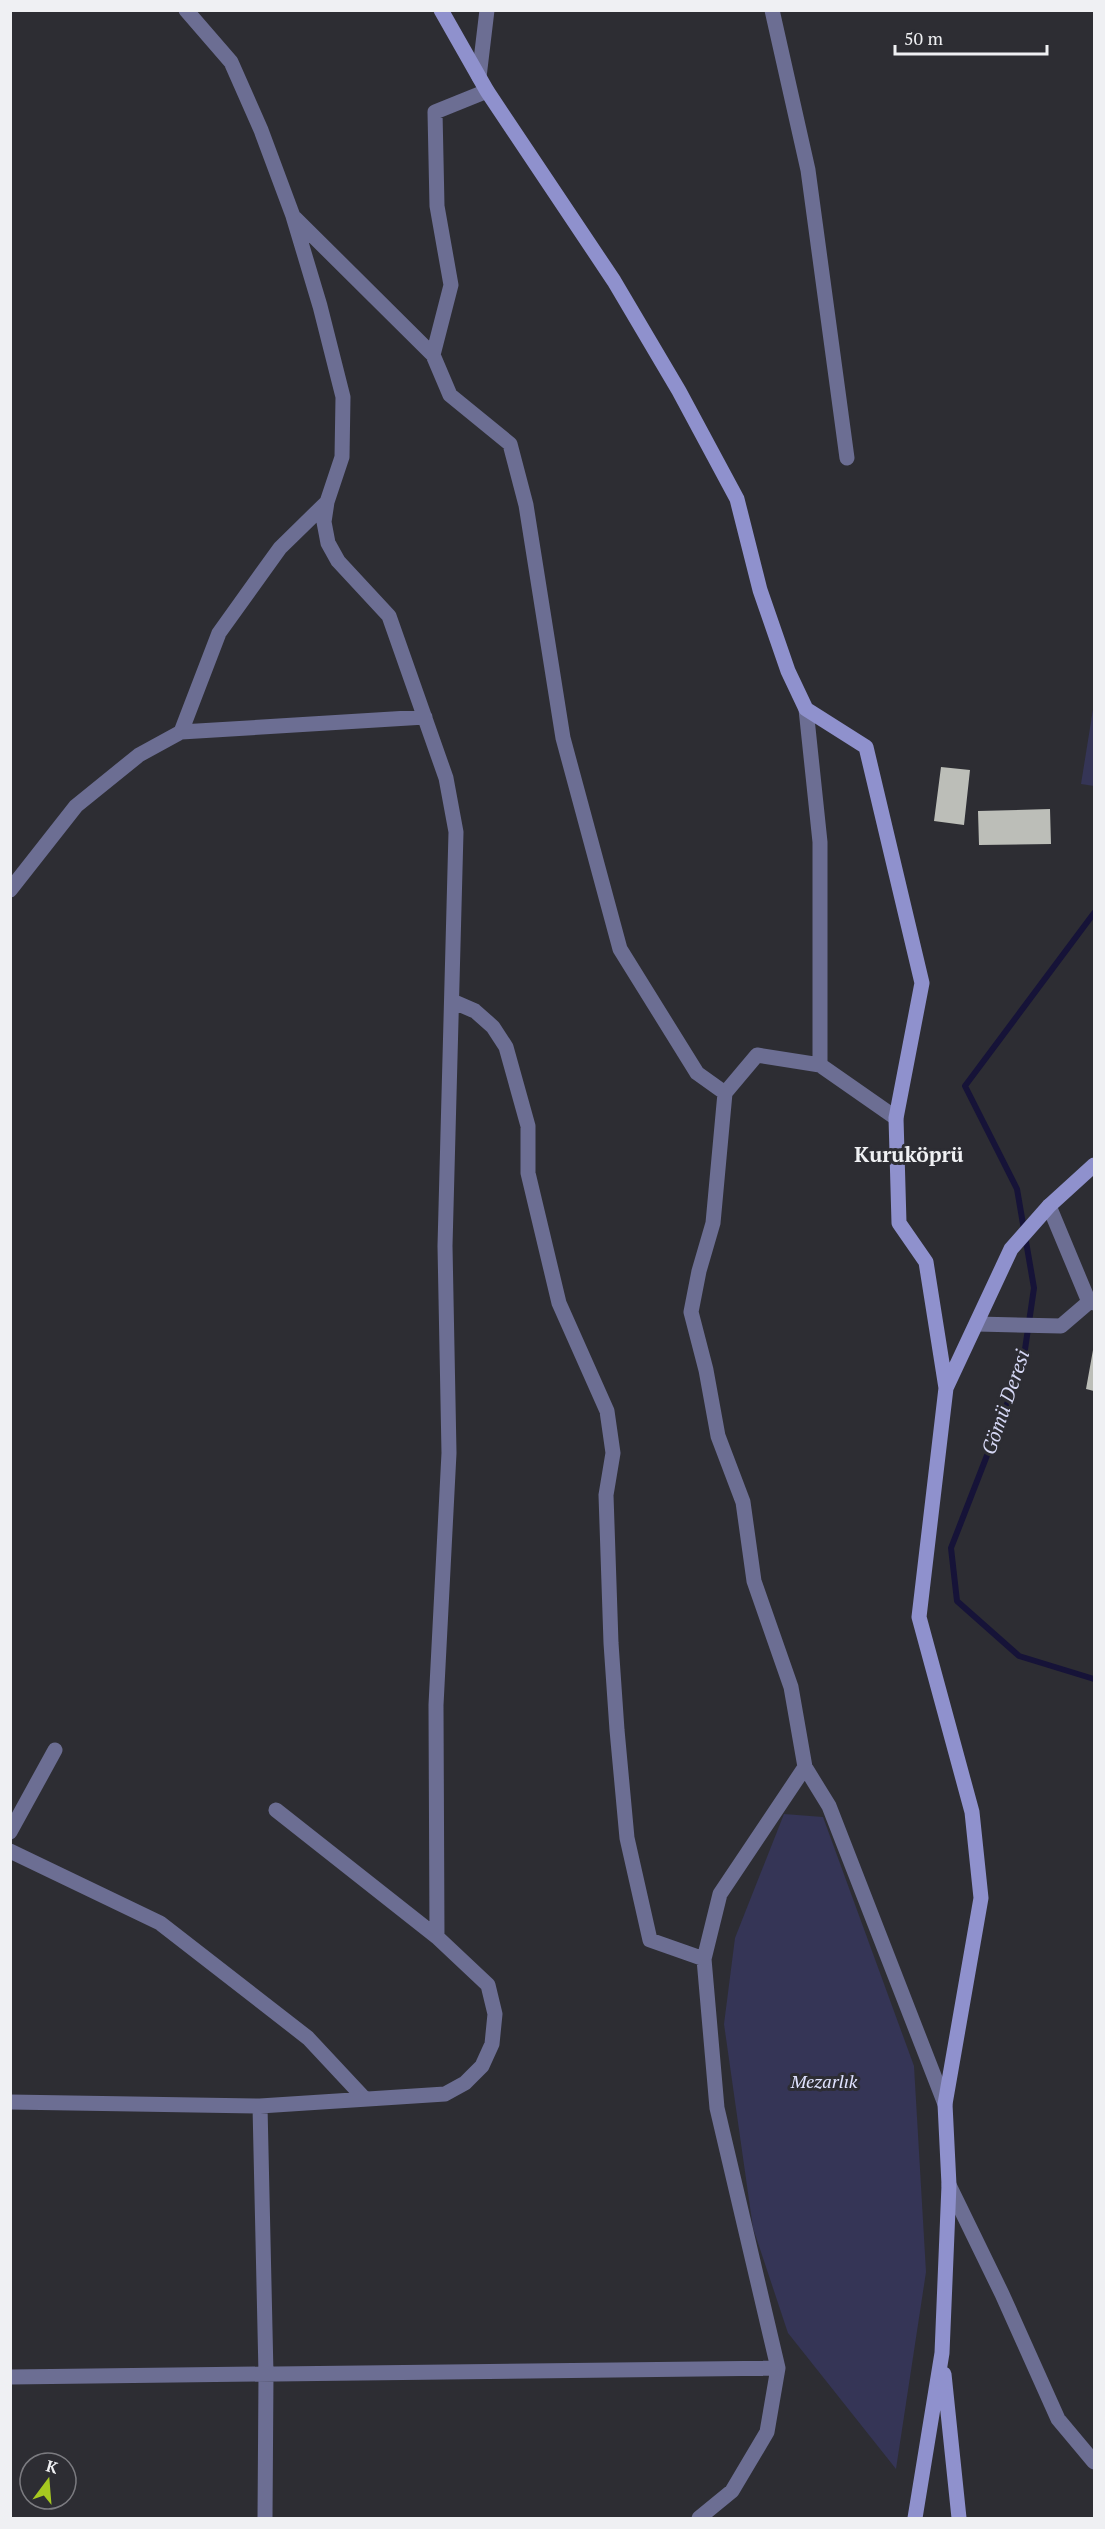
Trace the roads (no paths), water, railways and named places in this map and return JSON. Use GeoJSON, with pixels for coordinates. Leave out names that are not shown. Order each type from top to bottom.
{"type":"FeatureCollection","features":[{"type":"Feature","properties":{"kind":"street"},"geometry":{"type":"LineString","coordinates":[[186,10],[231,62],[261,130],[292,216],[320,306],[343,397],[342,458],[327,502],[324,522],[328,543],[338,561],[389,616],[447,778],[456,832],[445,1246],[449,1453],[436,1705],[437,1937]]}},
{"type":"Feature","properties":{"kind":"street"},"geometry":{"type":"LineString","coordinates":[[441,10],[483,84],[614,281],[679,392],[737,499],[760,590],[788,671],[806,709],[820,842],[820,1065]]}},
{"type":"Feature","properties":{"kind":"street"},"geometry":{"type":"LineString","coordinates":[[483,84],[487,10]]}},
{"type":"Feature","properties":{"kind":"street"},"geometry":{"type":"LineString","coordinates":[[772,10],[808,170],[847,458]]}},
{"type":"Feature","properties":{"kind":"street"},"geometry":{"type":"LineString","coordinates":[[433,355],[452,285],[437,206],[435,112],[483,84]]}},
{"type":"Feature","properties":{"kind":"street"},"geometry":{"type":"LineString","coordinates":[[292,216],[433,355],[450,395],[510,444],[526,506],[562,738],[620,949],[697,1073],[725,1093]]}},
{"type":"Feature","properties":{"kind":"street"},"geometry":{"type":"LineString","coordinates":[[181,732],[219,633],[280,548],[327,502]]}},
{"type":"Feature","properties":{"kind":"street"},"geometry":{"type":"LineString","coordinates":[[806,709],[866,747],[922,983],[896,1118],[899,1223],[926,1262],[946,1388],[919,1617],[972,1812],[981,1898],[945,2104],[949,2185],[942,2354],[915,2518]]}},
{"type":"Feature","properties":{"kind":"street"},"geometry":{"type":"LineString","coordinates":[[10,890],[76,806],[139,755],[181,732],[425,717]]}},
{"type":"Feature","properties":{"kind":"street"},"geometry":{"type":"LineString","coordinates":[[452,1001],[475,1011],[493,1027],[506,1047],[528,1126],[528,1173],[559,1303],[607,1411],[613,1453],[606,1495],[611,1643],[617,1730],[627,1838],[650,1940],[704,1959]]}},
{"type":"Feature","properties":{"kind":"street"},"geometry":{"type":"LineString","coordinates":[[896,1118],[820,1065],[757,1055],[725,1093],[713,1223],[699,1271],[691,1312],[706,1370],[718,1436],[743,1502],[754,1581],[791,1687],[805,1767],[829,1806],[945,2104]]}},
{"type":"Feature","properties":{"kind":"street"},"geometry":{"type":"LineString","coordinates":[[946,1388],[1011,1249],[1049,1206],[1095,1165]]}},
{"type":"Feature","properties":{"kind":"street"},"geometry":{"type":"LineString","coordinates":[[977,1324],[1061,1326],[1092,1303],[1049,1206]]}},
{"type":"Feature","properties":{"kind":"street"},"geometry":{"type":"LineString","coordinates":[[10,1832],[55,1750]]}},
{"type":"Feature","properties":{"kind":"street"},"geometry":{"type":"LineString","coordinates":[[699,2518],[732,2491],[767,2432],[777,2368],[717,2108],[704,1959],[720,1894],[805,1767]]}},
{"type":"Feature","properties":{"kind":"street"},"geometry":{"type":"LineString","coordinates":[[10,2102],[260,2106],[445,2094],[465,2083],[482,2066],[492,2044],[495,2014],[488,1985],[437,1937],[276,1810]]}},
{"type":"Feature","properties":{"kind":"street"},"geometry":{"type":"LineString","coordinates":[[10,1851],[160,1923],[308,2038],[365,2099]]}},
{"type":"Feature","properties":{"kind":"street"},"geometry":{"type":"LineString","coordinates":[[260,2106],[266,2374],[265,2518]]}},
{"type":"Feature","properties":{"kind":"street"},"geometry":{"type":"LineString","coordinates":[[949,2185],[1002,2294],[1058,2419],[1095,2462]]}},
{"type":"Feature","properties":{"kind":"street"},"geometry":{"type":"LineString","coordinates":[[942,2354],[959,2518]]}},
{"type":"Feature","properties":{"kind":"street"},"geometry":{"type":"LineString","coordinates":[[10,2377],[777,2368]]}},
{"type":"Feature","properties":{"kind":"waterway","name":"Gömü Deresi"},"geometry":{"type":"LineString","coordinates":[[1094,913],[965,1086],[1017,1189],[1034,1288],[1023,1363],[951,1548],[957,1601],[1019,1656],[1094,1679]]}},
{"type":"Feature","properties":{"kind":"district","name":"Kuruköprü"},"geometry":{"type":"Point","coordinates":[909,1154]}},
{"type":"Feature","properties":{"kind":"park label","name":"Mezarlık"},"geometry":{"type":"Point","coordinates":[824,2081]}}]}
